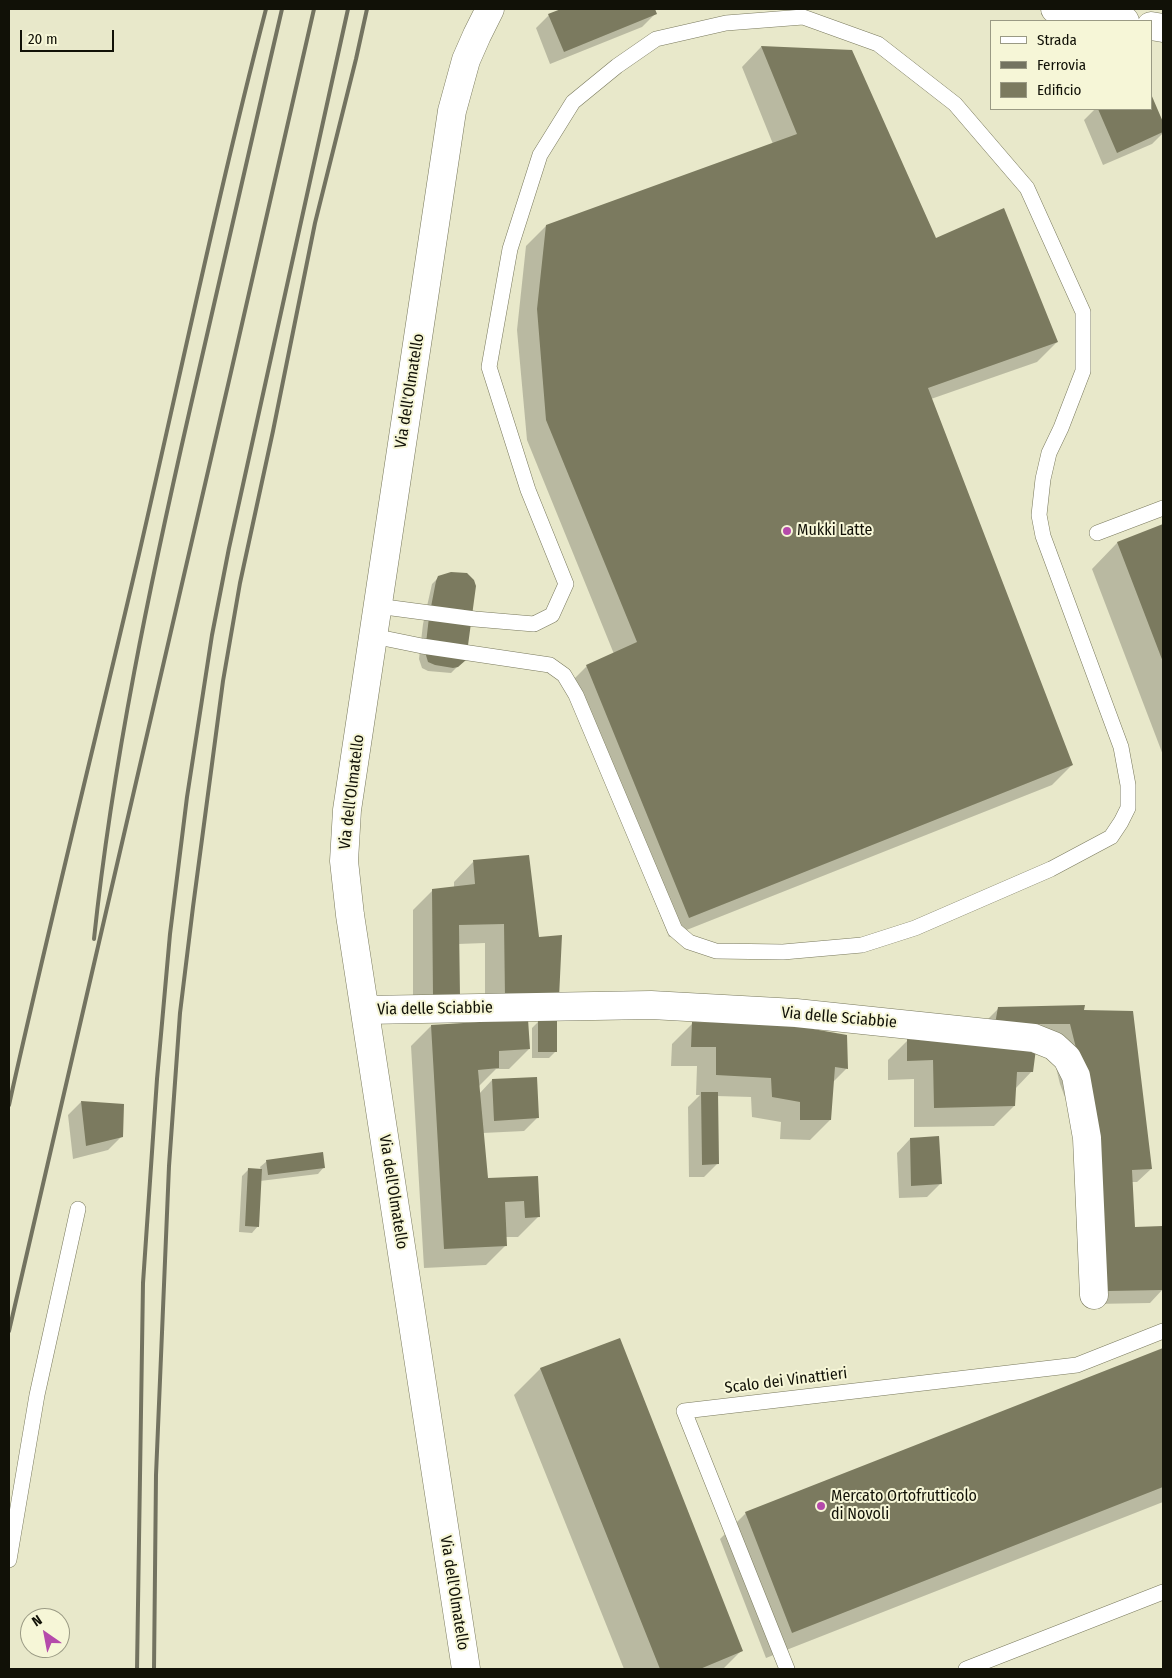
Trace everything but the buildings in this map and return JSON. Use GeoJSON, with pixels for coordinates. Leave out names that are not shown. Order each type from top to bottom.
{"type":"FeatureCollection","features":[{"type":"Feature","properties":{"kind":"street","name":"Via dell'Olmatello"},"geometry":{"type":"LineString","coordinates":[[466,1669],[350,915],[344,861],[347,810],[452,111],[466,60],[476,35],[490,9]]}},
{"type":"Feature","properties":{"kind":"street"},"geometry":{"type":"LineString","coordinates":[[1056,9],[1119,20]]}},
{"type":"Feature","properties":{"kind":"street","name":"Via delle Sciabbie"},"geometry":{"type":"LineString","coordinates":[[365,1010],[651,1005],[796,1013],[1034,1038],[1054,1046],[1067,1058],[1076,1076],[1087,1138],[1094,1295]]}},
{"type":"Feature","properties":{"kind":"lane"},"geometry":{"type":"LineString","coordinates":[[373,636],[422,646],[550,665],[564,675],[576,695],[675,930],[689,942],[716,951],[782,952],[862,945],[915,928],[1052,869],[1111,837],[1128,808],[1128,785],[1121,747],[1043,536],[1039,515],[1043,479],[1049,454],[1083,371],[1083,312],[1028,188],[955,104],[878,44],[803,17],[726,22],[656,39],[617,66],[573,102],[540,155],[510,249],[489,367],[528,490],[566,584],[552,615],[534,624],[475,619],[377,606]]}},
{"type":"Feature","properties":{"kind":"lane"},"geometry":{"type":"LineString","coordinates":[[1098,534],[1163,508]]}},
{"type":"Feature","properties":{"kind":"lane"},"geometry":{"type":"LineString","coordinates":[[9,1560],[37,1395],[78,1209]]}},
{"type":"Feature","properties":{"kind":"lane","name":"Scalo dei Vinattieri"},"geometry":{"type":"LineString","coordinates":[[787,1669],[684,1411],[1077,1365],[1163,1331]]}},
{"type":"Feature","properties":{"kind":"lane"},"geometry":{"type":"LineString","coordinates":[[966,1669],[1163,1592]]}},
{"type":"Feature","properties":{"kind":"railway"},"geometry":{"type":"LineString","coordinates":[[9,1105],[139,554],[216,213],[266,9]]}},
{"type":"Feature","properties":{"kind":"railway"},"geometry":{"type":"LineString","coordinates":[[94,939],[111,805],[147,606],[190,409],[282,9]]}},
{"type":"Feature","properties":{"kind":"railway"},"geometry":{"type":"LineString","coordinates":[[9,1331],[314,9]]}},
{"type":"Feature","properties":{"kind":"railway"},"geometry":{"type":"LineString","coordinates":[[137,1669],[143,1283],[157,1079],[170,934],[187,797],[212,635],[229,548],[348,9]]}},
{"type":"Feature","properties":{"kind":"railway"},"geometry":{"type":"LineString","coordinates":[[154,1669],[156,1475],[169,1166],[180,1013],[193,907],[223,681],[240,583],[315,223],[367,9]]}},
{"type":"Feature","properties":{"kind":"place","name":"Mukki Latte"},"geometry":{"type":"Point","coordinates":[787,531]}},
{"type":"Feature","properties":{"kind":"place","name":"Mercato Ortofrutticolo di Novoli"},"geometry":{"type":"Point","coordinates":[821,1506]}}]}
